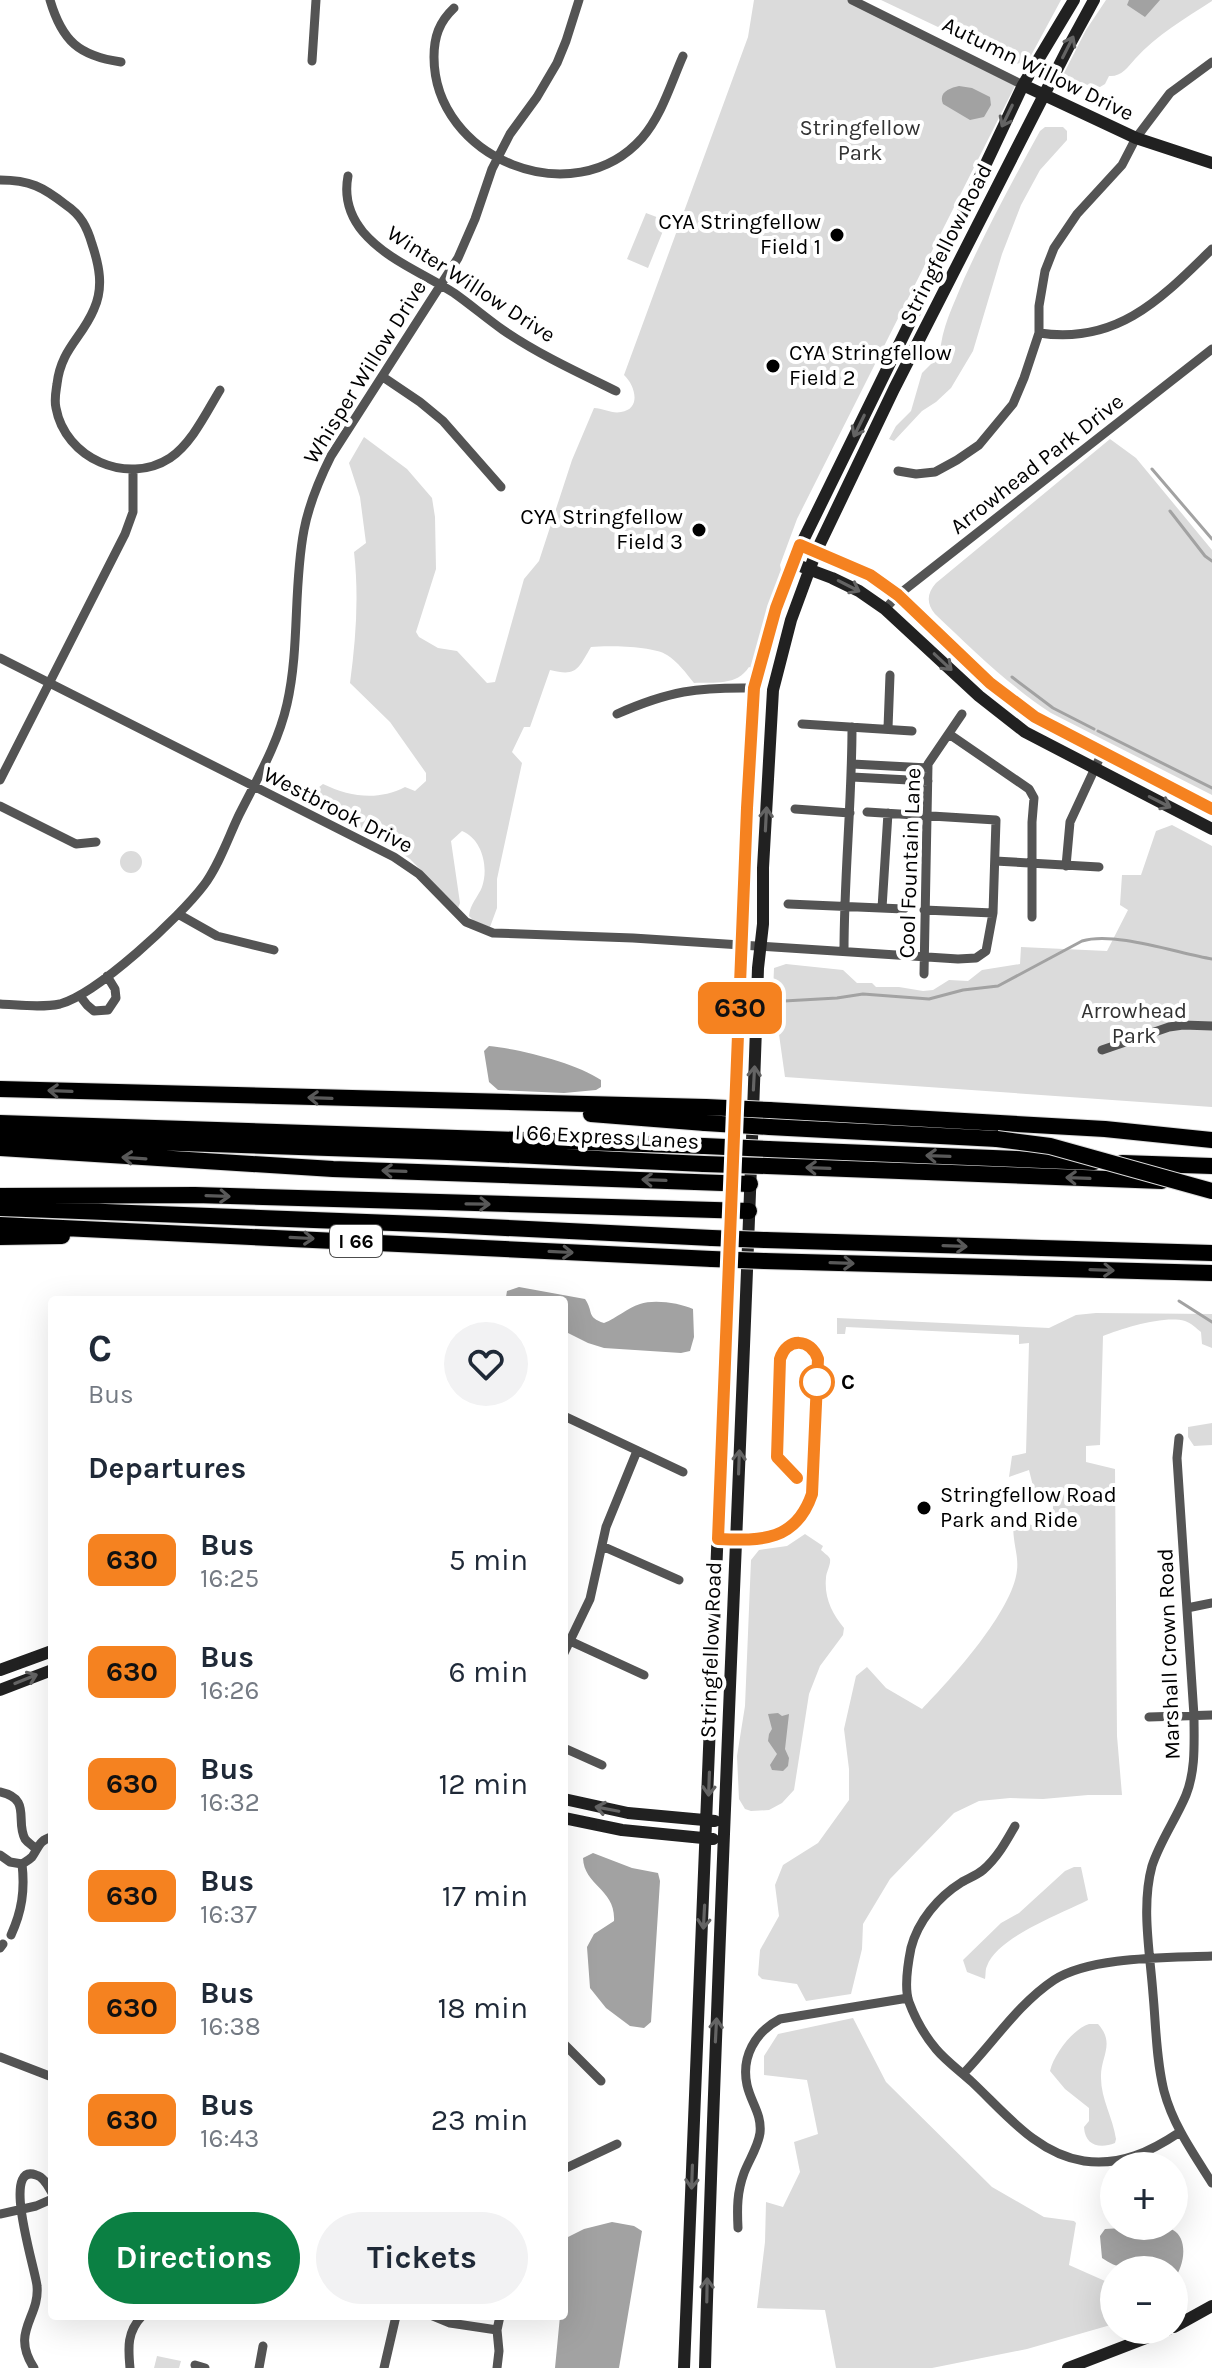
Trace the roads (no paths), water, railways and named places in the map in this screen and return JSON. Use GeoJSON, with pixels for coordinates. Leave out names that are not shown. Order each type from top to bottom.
{"type":"FeatureCollection","features":[{"type":"Feature","properties":{"kind":"highway"},"geometry":{"type":"LineString","coordinates":[[0,1089],[461,1102],[769,1118],[1105,1129],[1212,1140]]}},
{"type":"Feature","properties":{"kind":"highway"},"geometry":{"type":"LineString","coordinates":[[769,1118],[1050,1146],[1212,1191]]}},
{"type":"Feature","properties":{"kind":"highway"},"geometry":{"type":"LineString","coordinates":[[0,1123],[704,1146],[767,1157],[1212,1166]]}},
{"type":"Feature","properties":{"kind":"highway","name":"I 66 Express Lanes"},"geometry":{"type":"LineString","coordinates":[[0,1137],[704,1164],[767,1157],[1212,1183]]}},
{"type":"Feature","properties":{"kind":"highway"},"geometry":{"type":"LineString","coordinates":[[0,1148],[317,1168],[750,1184]]}},
{"type":"Feature","properties":{"kind":"highway"},"geometry":{"type":"LineString","coordinates":[[0,1196],[195,1195],[749,1211]]}},
{"type":"Feature","properties":{"kind":"highway"},"geometry":{"type":"LineString","coordinates":[[0,1208],[765,1240],[1212,1253]]}},
{"type":"Feature","properties":{"kind":"highway","name":"I 66"},"geometry":{"type":"LineString","coordinates":[[0,1225],[712,1259],[1212,1273]]}},
{"type":"Feature","properties":{"kind":"highway"},"geometry":{"type":"LineString","coordinates":[[0,1237],[48,1238],[131,1230]]}},
{"type":"Feature","properties":{"kind":"main road","name":"Stringfellow Road"},"geometry":{"type":"LineString","coordinates":[[684,2368],[754,688],[776,608],[800,545],[1023,85],[1074,0]]}},
{"type":"Feature","properties":{"kind":"main road","name":"Stringfellow Road"},"geometry":{"type":"LineString","coordinates":[[705,2368],[713,2093],[758,968],[773,690],[791,620],[816,552],[894,389],[1094,0]]}},
{"type":"Feature","properties":{"kind":"main road","name":"Autumn Willow Drive"},"geometry":{"type":"LineString","coordinates":[[1023,85],[1136,138],[1212,163]]}},
{"type":"Feature","properties":{"kind":"main road"},"geometry":{"type":"LineString","coordinates":[[800,545],[870,575],[898,595],[990,683],[1035,717],[1212,809]]}},
{"type":"Feature","properties":{"kind":"main road"},"geometry":{"type":"LineString","coordinates":[[792,563],[859,591],[885,609],[979,696],[1025,732],[1212,829]]}},
{"type":"Feature","properties":{"kind":"main road"},"geometry":{"type":"LineString","coordinates":[[0,1670],[48,1652]]}},
{"type":"Feature","properties":{"kind":"main road"},"geometry":{"type":"LineString","coordinates":[[0,1690],[48,1672]]}},
{"type":"Feature","properties":{"kind":"main road"},"geometry":{"type":"LineString","coordinates":[[568,1800],[628,1813],[724,1823]]}},
{"type":"Feature","properties":{"kind":"main road"},"geometry":{"type":"LineString","coordinates":[[568,1819],[622,1830],[724,1840]]}},
{"type":"Feature","properties":{"kind":"main road"},"geometry":{"type":"LineString","coordinates":[[1188,2319],[1212,2306]]}},
{"type":"Feature","properties":{"kind":"main road"},"geometry":{"type":"LineString","coordinates":[[1068,2368],[1131,2344]]}},
{"type":"Feature","properties":{"kind":"street"},"geometry":{"type":"LineString","coordinates":[[50,0],[58,21],[78,47],[97,58],[121,62]]}},
{"type":"Feature","properties":{"kind":"street"},"geometry":{"type":"LineString","coordinates":[[312,61],[316,0]]}},
{"type":"Feature","properties":{"kind":"street","name":"Whisper Willow Drive"},"geometry":{"type":"LineString","coordinates":[[80,996],[145,945],[205,884],[276,742],[288,702],[301,552],[309,508],[331,456],[468,239],[488,177],[510,134],[557,63],[579,0]]}},
{"type":"Feature","properties":{"kind":"street","name":"Autumn Willow Drive"},"geometry":{"type":"LineString","coordinates":[[852,0],[1023,85]]}},
{"type":"Feature","properties":{"kind":"street"},"geometry":{"type":"LineString","coordinates":[[454,8],[444,17],[436,35],[434,64],[448,111],[480,147],[528,170],[553,175],[584,172],[613,161],[635,145],[651,125],[683,56]]}},
{"type":"Feature","properties":{"kind":"street"},"geometry":{"type":"LineString","coordinates":[[898,471],[916,474],[935,472],[979,445],[1013,404],[1039,333],[1039,306],[1045,271],[1054,248],[1077,214],[1122,165],[1136,138],[1170,93],[1212,62]]}},
{"type":"Feature","properties":{"kind":"street","name":"Winter Willow Drive"},"geometry":{"type":"LineString","coordinates":[[348,176],[345,191],[347,202],[357,224],[392,258],[441,285],[532,348],[616,391]]}},
{"type":"Feature","properties":{"kind":"street"},"geometry":{"type":"LineString","coordinates":[[0,180],[33,183],[76,212],[86,225],[100,266],[100,290],[95,309],[64,354],[58,371],[56,408],[68,437],[78,449],[93,460],[133,470],[170,458],[194,431],[220,390]]}},
{"type":"Feature","properties":{"kind":"street"},"geometry":{"type":"LineString","coordinates":[[1039,333],[1058,336],[1081,334],[1106,330],[1130,319],[1212,249]]}},
{"type":"Feature","properties":{"kind":"street","name":"Arrowhead Park Drive"},"geometry":{"type":"LineString","coordinates":[[885,609],[898,595],[1212,349]]}},
{"type":"Feature","properties":{"kind":"street"},"geometry":{"type":"LineString","coordinates":[[383,377],[443,421],[501,487]]}},
{"type":"Feature","properties":{"kind":"street"},"geometry":{"type":"LineString","coordinates":[[0,780],[125,534],[133,512],[133,470]]}},
{"type":"Feature","properties":{"kind":"street","name":"Westbrook Drive"},"geometry":{"type":"LineString","coordinates":[[0,658],[407,865],[456,914],[487,932],[976,958],[986,951],[993,913],[996,820],[927,816]]}},
{"type":"Feature","properties":{"kind":"street"},"geometry":{"type":"LineString","coordinates":[[888,728],[890,675]]}},
{"type":"Feature","properties":{"kind":"street"},"geometry":{"type":"LineString","coordinates":[[617,714],[649,700],[682,691],[714,687],[754,688]]}},
{"type":"Feature","properties":{"kind":"street","name":"Cool Fountain Lane"},"geometry":{"type":"LineString","coordinates":[[924,974],[928,764],[962,714]]}},
{"type":"Feature","properties":{"kind":"street"},"geometry":{"type":"LineString","coordinates":[[802,724],[912,731]]}},
{"type":"Feature","properties":{"kind":"street"},"geometry":{"type":"LineString","coordinates":[[844,951],[852,727]]}},
{"type":"Feature","properties":{"kind":"street"},"geometry":{"type":"LineString","coordinates":[[949,734],[1029,789],[1034,798],[1032,917]]}},
{"type":"Feature","properties":{"kind":"street"},"geometry":{"type":"LineString","coordinates":[[1066,866],[1070,822],[1102,753]]}},
{"type":"Feature","properties":{"kind":"street"},"geometry":{"type":"LineString","coordinates":[[852,764],[928,768]]}},
{"type":"Feature","properties":{"kind":"street"},"geometry":{"type":"LineString","coordinates":[[852,777],[928,781]]}},
{"type":"Feature","properties":{"kind":"street"},"geometry":{"type":"LineString","coordinates":[[0,806],[76,844],[96,842]]}},
{"type":"Feature","properties":{"kind":"street"},"geometry":{"type":"LineString","coordinates":[[795,809],[850,813]]}},
{"type":"Feature","properties":{"kind":"street"},"geometry":{"type":"LineString","coordinates":[[867,812],[927,816]]}},
{"type":"Feature","properties":{"kind":"street"},"geometry":{"type":"LineString","coordinates":[[882,908],[888,813]]}},
{"type":"Feature","properties":{"kind":"street"},"geometry":{"type":"LineString","coordinates":[[995,861],[1099,867]]}},
{"type":"Feature","properties":{"kind":"street"},"geometry":{"type":"LineString","coordinates":[[788,904],[904,909]]}},
{"type":"Feature","properties":{"kind":"street"},"geometry":{"type":"LineString","coordinates":[[924,910],[993,913]]}},
{"type":"Feature","properties":{"kind":"street"},"geometry":{"type":"LineString","coordinates":[[178,914],[217,936],[274,950]]}},
{"type":"Feature","properties":{"kind":"street"},"geometry":{"type":"LineString","coordinates":[[0,1004],[46,1006],[80,996],[94,1011],[108,1010],[116,998],[115,989],[107,976]]}},
{"type":"Feature","properties":{"kind":"street"},"geometry":{"type":"LineString","coordinates":[[1102,1050],[1169,1027],[1212,1026]]}},
{"type":"Feature","properties":{"kind":"street"},"geometry":{"type":"LineString","coordinates":[[568,1418],[683,1472]]}},
{"type":"Feature","properties":{"kind":"street","name":"Marshall Crown Road"},"geometry":{"type":"LineString","coordinates":[[1179,1438],[1177,1458],[1194,1751],[1187,1793],[1160,1844],[1147,1895],[1158,2060],[1165,2093],[1180,2132],[1212,2183]]}},
{"type":"Feature","properties":{"kind":"street"},"geometry":{"type":"LineString","coordinates":[[568,1645],[590,1599],[613,1506],[637,1451]]}},
{"type":"Feature","properties":{"kind":"street"},"geometry":{"type":"LineString","coordinates":[[602,1546],[679,1580]]}},
{"type":"Feature","properties":{"kind":"street"},"geometry":{"type":"LineString","coordinates":[[1187,1608],[1212,1603]]}},
{"type":"Feature","properties":{"kind":"street"},"geometry":{"type":"LineString","coordinates":[[570,1641],[644,1675]]}},
{"type":"Feature","properties":{"kind":"street"},"geometry":{"type":"LineString","coordinates":[[1149,1717],[1212,1715]]}},
{"type":"Feature","properties":{"kind":"street"},"geometry":{"type":"LineString","coordinates":[[568,1750],[602,1765]]}},
{"type":"Feature","properties":{"kind":"street"},"geometry":{"type":"LineString","coordinates":[[0,1792],[13,1797],[20,1805],[25,1839],[35,1848]]}},
{"type":"Feature","properties":{"kind":"street"},"geometry":{"type":"LineString","coordinates":[[1015,1826],[999,1853],[982,1872],[959,1884],[938,1901],[924,1918],[912,1946],[908,1998],[921,2026],[936,2050],[1037,2143],[1062,2155],[1095,2162],[1130,2159],[1154,2150],[1180,2132]]}},
{"type":"Feature","properties":{"kind":"street"},"geometry":{"type":"LineString","coordinates":[[0,1855],[10,1862],[22,1864],[32,1857],[44,1838],[48,1838]]}},
{"type":"Feature","properties":{"kind":"street"},"geometry":{"type":"LineString","coordinates":[[11,1935],[22,1907],[25,1886],[22,1864]]}},
{"type":"Feature","properties":{"kind":"street"},"geometry":{"type":"LineString","coordinates":[[963,2074],[1032,1998],[1056,1979],[1087,1965],[1212,1956]]}},
{"type":"Feature","properties":{"kind":"street"},"geometry":{"type":"LineString","coordinates":[[738,2228],[737,2198],[744,2172],[760,2136],[760,2117],[746,2073],[749,2050],[766,2026],[780,2019],[908,1998]]}},
{"type":"Feature","properties":{"kind":"street"},"geometry":{"type":"LineString","coordinates":[[568,2048],[601,2081]]}},
{"type":"Feature","properties":{"kind":"street"},"geometry":{"type":"LineString","coordinates":[[0,2057],[48,2075]]}},
{"type":"Feature","properties":{"kind":"street"},"geometry":{"type":"LineString","coordinates":[[568,2167],[617,2144]]}},
{"type":"Feature","properties":{"kind":"street"},"geometry":{"type":"LineString","coordinates":[[34,2368],[24,2338],[36,2302],[36,2276],[17,2226],[13,2190],[22,2177],[30,2175],[39,2176],[48,2188]]}},
{"type":"Feature","properties":{"kind":"street"},"geometry":{"type":"LineString","coordinates":[[0,2214],[48,2201]]}},
{"type":"Feature","properties":{"kind":"street"},"geometry":{"type":"LineString","coordinates":[[130,2368],[127,2342],[138,2320]]}},
{"type":"Feature","properties":{"kind":"street"},"geometry":{"type":"LineString","coordinates":[[384,2368],[394,2320]]}},
{"type":"Feature","properties":{"kind":"street"},"geometry":{"type":"LineString","coordinates":[[443,2320],[497,2330]]}},
{"type":"Feature","properties":{"kind":"street"},"geometry":{"type":"LineString","coordinates":[[497,2368],[499,2320]]}},
{"type":"Feature","properties":{"kind":"street"},"geometry":{"type":"LineString","coordinates":[[259,2368],[263,2346]]}},
{"type":"Feature","properties":{"kind":"waterway"},"geometry":{"type":"LineString","coordinates":[[1152,469],[1212,539]]}},
{"type":"Feature","properties":{"kind":"waterway"},"geometry":{"type":"LineString","coordinates":[[1170,511],[1212,561]]}},
{"type":"Feature","properties":{"kind":"waterway"},"geometry":{"type":"LineString","coordinates":[[1012,677],[1053,708],[1094,729]]}},
{"type":"Feature","properties":{"kind":"waterway"},"geometry":{"type":"LineString","coordinates":[[1098,731],[1212,788]]}},
{"type":"Feature","properties":{"kind":"waterway"},"geometry":{"type":"LineString","coordinates":[[784,1001],[863,994],[929,999],[963,990],[998,986],[1082,941],[1095,939],[1146,944],[1212,959]]}},
{"type":"Feature","properties":{"kind":"waterway"},"geometry":{"type":"LineString","coordinates":[[717,996],[724,996]]}},
{"type":"Feature","properties":{"kind":"waterway"},"geometry":{"type":"LineString","coordinates":[[1179,1301],[1212,1322]]}},
{"type":"Feature","properties":{"kind":"place","name":"CYA Stringfellow Field 1"},"geometry":{"type":"Point","coordinates":[837,235]}},
{"type":"Feature","properties":{"kind":"place","name":"CYA Stringfellow Field 2"},"geometry":{"type":"Point","coordinates":[773,366]}},
{"type":"Feature","properties":{"kind":"place","name":"CYA Stringfellow Field 3"},"geometry":{"type":"Point","coordinates":[699,530]}},
{"type":"Feature","properties":{"kind":"place","name":"C"},"geometry":{"type":"Point","coordinates":[817,1382]}},
{"type":"Feature","properties":{"kind":"place","name":"Stringfellow Road Park and Ride"},"geometry":{"type":"Point","coordinates":[924,1508]}},
{"type":"Feature","properties":{"kind":"park label","name":"Stringfellow Park"},"geometry":{"type":"Point","coordinates":[860,140]}},
{"type":"Feature","properties":{"kind":"park label","name":"Arrowhead Park"},"geometry":{"type":"Point","coordinates":[1134,1024]}}]}
